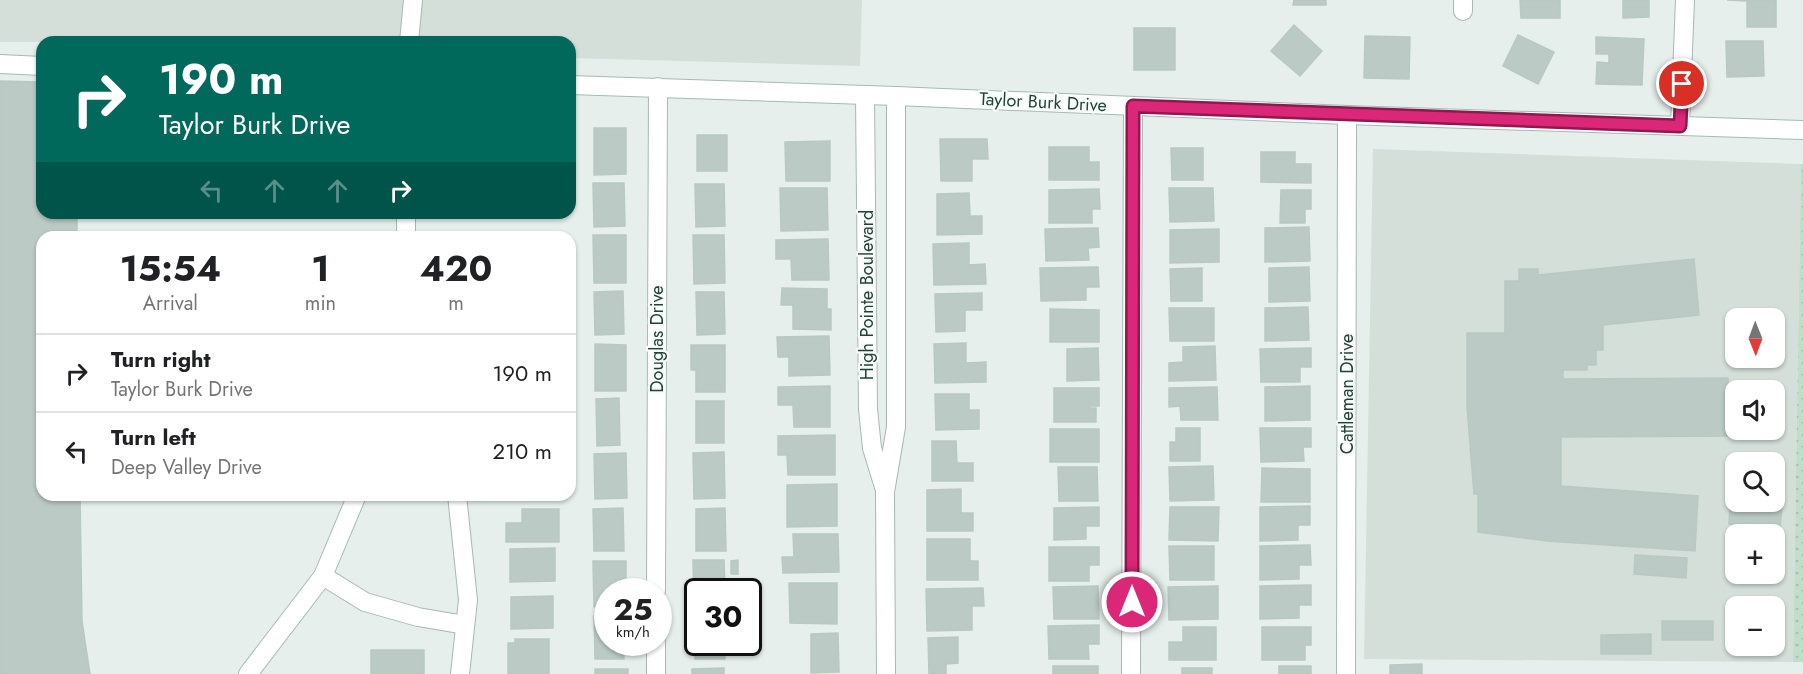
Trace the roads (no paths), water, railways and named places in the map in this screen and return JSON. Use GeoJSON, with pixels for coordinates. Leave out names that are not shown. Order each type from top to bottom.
{"type":"FeatureCollection","features":[{"type":"Feature","properties":{"kind":"street"},"geometry":{"type":"LineString","coordinates":[[410,36],[413,0]]}},
{"type":"Feature","properties":{"kind":"street"},"geometry":{"type":"LineString","coordinates":[[1680,126],[1685,0]]}},
{"type":"Feature","properties":{"kind":"street"},"geometry":{"type":"LineString","coordinates":[[0,64],[36,66]]}},
{"type":"Feature","properties":{"kind":"street","name":"Taylor Burk Drive"},"geometry":{"type":"LineString","coordinates":[[576,85],[1803,130]]}},
{"type":"Feature","properties":{"kind":"street","name":"Douglas Drive"},"geometry":{"type":"LineString","coordinates":[[656,578],[658,87]]}},
{"type":"Feature","properties":{"kind":"street","name":"High Pointe Boulevard"},"geometry":{"type":"LineString","coordinates":[[865,96],[868,410],[872,448],[885,492]]}},
{"type":"Feature","properties":{"kind":"street","name":"High Pointe Boulevard"},"geometry":{"type":"LineString","coordinates":[[886,674],[885,492],[896,427],[896,96]]}},
{"type":"Feature","properties":{"kind":"street"},"geometry":{"type":"LineString","coordinates":[[1131,674],[1133,106]]}},
{"type":"Feature","properties":{"kind":"street","name":"Cattleman Drive"},"geometry":{"type":"LineString","coordinates":[[1346,674],[1347,115]]}},
{"type":"Feature","properties":{"kind":"street"},"geometry":{"type":"LineString","coordinates":[[248,674],[323,576],[354,501]]}},
{"type":"Feature","properties":{"kind":"street"},"geometry":{"type":"LineString","coordinates":[[458,501],[468,600],[460,674]]}},
{"type":"Feature","properties":{"kind":"street"},"geometry":{"type":"LineString","coordinates":[[323,576],[365,602],[418,617],[465,625]]}},
{"type":"Feature","properties":{"kind":"street"},"geometry":{"type":"LineString","coordinates":[[656,656],[656,674]]}}]}
